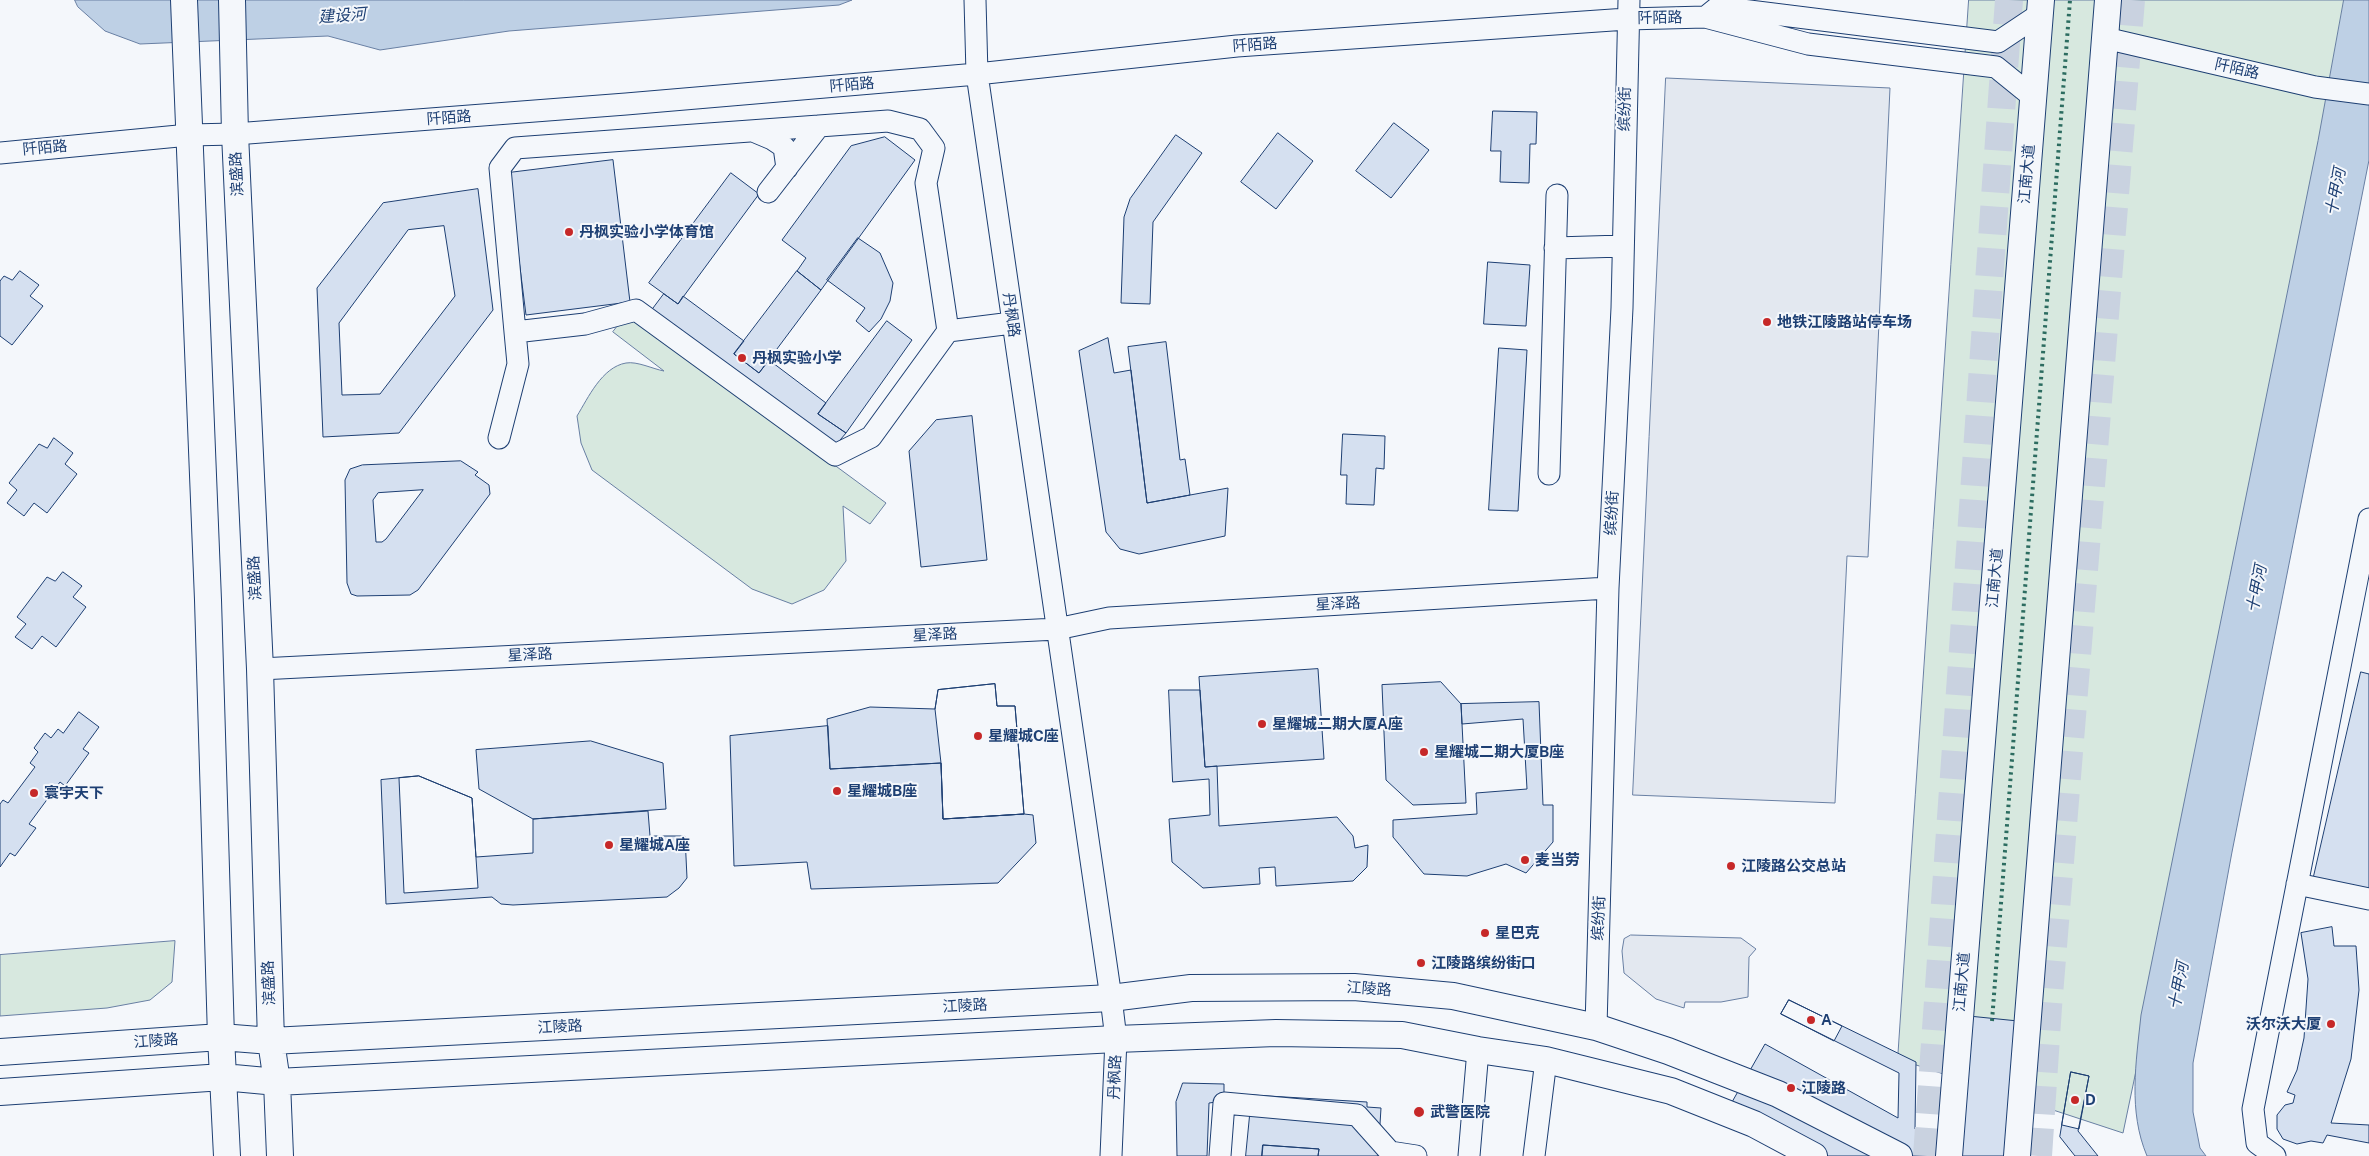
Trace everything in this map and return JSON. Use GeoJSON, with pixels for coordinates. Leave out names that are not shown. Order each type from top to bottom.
{"type":"FeatureCollection","features":[{"type":"Feature","properties":{"kind":"main road"},"geometry":{"type":"LineString","coordinates":[[184,0],[208,610],[221,1036],[227,1156]]}},
{"type":"Feature","properties":{"kind":"main road","name":"滨盛路"},"geometry":{"type":"LineString","coordinates":[[232,0],[235,134],[260,669],[271,1041],[277,1082],[280,1156]]}},
{"type":"Feature","properties":{"kind":"main road"},"geometry":{"type":"LineString","coordinates":[[2017,1156],[2108,0]]}},
{"type":"Feature","properties":{"kind":"main road","name":"江南大道"},"geometry":{"type":"LineString","coordinates":[[1948,1156],[2040,7]]}},
{"type":"Feature","properties":{"kind":"main road","name":"江陵路"},"geometry":{"type":"LineString","coordinates":[[0,1052],[221,1036],[271,1041],[1111,998],[1190,988],[1354,987],[1453,996],[1596,1027],[1668,1051],[1778,1094],[1899,1156]]}},
{"type":"Feature","properties":{"kind":"main road"},"geometry":{"type":"LineString","coordinates":[[0,1092],[223,1077],[277,1082],[1116,1039],[1276,1033],[1402,1035],[1478,1050],[1546,1060],[1671,1091],[1754,1124],[1814,1156]]}},
{"type":"Feature","properties":{"kind":"street","name":"丹枫路"},"geometry":{"type":"LineString","coordinates":[[975,5],[977,74],[1116,1039],[1111,1156]]}},
{"type":"Feature","properties":{"kind":"street","name":"阡陌路"},"geometry":{"type":"LineString","coordinates":[[1705,17],[1718,7],[1998,42],[2040,7]]}},
{"type":"Feature","properties":{"kind":"street","name":"阡陌路"},"geometry":{"type":"LineString","coordinates":[[0,153],[189,135],[235,134],[626,104],[977,74],[1237,46],[1628,9],[1705,17],[1808,44],[1996,67],[2033,98]]}},
{"type":"Feature","properties":{"kind":"street","name":"缤纷街"},"geometry":{"type":"LineString","coordinates":[[1596,1027],[1608,588],[1622,246],[1628,9]]}},
{"type":"Feature","properties":{"kind":"street","name":"阡陌路"},"geometry":{"type":"LineString","coordinates":[[2105,38],[2315,87],[2369,94]]}},
{"type":"Feature","properties":{"kind":"street"},"geometry":{"type":"LineString","coordinates":[[499,438],[518,364],[515,332],[500,168],[515,148],[888,121],[920,129],[934,148],[926,182],[948,332],[871,438],[835,455],[636,310],[585,324],[515,332]]}},
{"type":"Feature","properties":{"kind":"street"},"geometry":{"type":"LineString","coordinates":[[768,192],[819,126]]}},
{"type":"Feature","properties":{"kind":"street"},"geometry":{"type":"LineString","coordinates":[[753,131],[772,139],[784,147],[787,168]]}},
{"type":"Feature","properties":{"kind":"street"},"geometry":{"type":"LineString","coordinates":[[1549,474],[1557,195]]}},
{"type":"Feature","properties":{"kind":"street"},"geometry":{"type":"LineString","coordinates":[[1555,248],[1622,246]]}},
{"type":"Feature","properties":{"kind":"street"},"geometry":{"type":"LineString","coordinates":[[948,332],[1012,323]]}},
{"type":"Feature","properties":{"kind":"street"},"geometry":{"type":"LineString","coordinates":[[2275,1156],[2257,1143],[2253,1109],[2369,519]]}},
{"type":"Feature","properties":{"kind":"street","name":"星泽路"},"geometry":{"type":"LineString","coordinates":[[260,669],[1057,629],[1109,618],[1608,588]]}},
{"type":"Feature","properties":{"kind":"street"},"geometry":{"type":"LineString","coordinates":[[2297,884],[2369,899]]}},
{"type":"Feature","properties":{"kind":"street"},"geometry":{"type":"LineString","coordinates":[[1470,1156],[1478,1050]]}},
{"type":"Feature","properties":{"kind":"street"},"geometry":{"type":"LineString","coordinates":[[1534,1156],[1546,1060]]}},
{"type":"Feature","properties":{"kind":"street"},"geometry":{"type":"LineString","coordinates":[[1220,1156],[1224,1103],[1357,1115],[1381,1149],[1416,1156]]}},
{"type":"Feature","properties":{"kind":"shaded area"},"geometry":{"type":"Polygon","coordinates":[[[1969,0],[2360,0],[2123,1133],[1898,1059],[1969,0]]]}},
{"type":"Feature","properties":{"kind":"shaded area","name":"地铁江陵路站停车场"},"geometry":{"type":"Polygon","coordinates":[[[1666,78],[1890,88],[1868,557],[1847,556],[1835,803],[1633,795],[1666,78]]]}},
{"type":"Feature","properties":{"kind":"shaded area"},"geometry":{"type":"Polygon","coordinates":[[[628,313],[886,503],[870,524],[843,506],[846,561],[824,590],[792,604],[752,589],[592,470],[581,443],[577,416],[591,392],[610,370],[626,363],[640,364],[664,371],[613,332],[628,313]]]}},
{"type":"Feature","properties":{"kind":"shaded area"},"geometry":{"type":"Polygon","coordinates":[[[1631,935],[1741,938],[1756,949],[1749,957],[1748,997],[1721,1002],[1685,1002],[1684,1008],[1656,999],[1624,973],[1622,951],[1624,939],[1631,935]]]}},
{"type":"Feature","properties":{"kind":"shaded area"},"geometry":{"type":"Polygon","coordinates":[[[175,941],[172,982],[150,1000],[107,1008],[0,1016],[0,955],[175,941]]]}},
{"type":"Feature","properties":{"kind":"water","name":"建设河"},"geometry":{"type":"Polygon","coordinates":[[[75,0],[852,0],[839,5],[509,31],[380,50],[328,36],[140,44],[105,31],[78,7],[75,0]]]}},
{"type":"Feature","properties":{"kind":"water","name":"十甲河"},"geometry":{"type":"Polygon","coordinates":[[[2344,0],[2369,0],[2369,160],[2232,852],[2193,1063],[2193,1112],[2200,1148],[2206,1156],[2147,1156],[2137,1122],[2135,1104],[2141,1015],[2318,141],[2344,0]]]}},
{"type":"Feature","properties":{"kind":"building"},"geometry":{"type":"Polygon","coordinates":[[[1493,111],[1537,112],[1536,144],[1530,144],[1529,183],[1500,182],[1501,151],[1491,151],[1493,111]]]}},
{"type":"Feature","properties":{"kind":"building"},"geometry":{"type":"Polygon","coordinates":[[[1394,123],[1429,150],[1391,198],[1356,171],[1394,123]]]}},
{"type":"Feature","properties":{"kind":"building"},"geometry":{"type":"Polygon","coordinates":[[[1278,133],[1313,161],[1276,209],[1241,182],[1278,133]]]}},
{"type":"Feature","properties":{"kind":"building"},"geometry":{"type":"Polygon","coordinates":[[[1176,135],[1202,153],[1153,222],[1150,304],[1121,303],[1124,217],[1130,199],[1176,135]]]}},
{"type":"Feature","properties":{"kind":"building"},"geometry":{"type":"Polygon","coordinates":[[[885,137],[915,160],[821,290],[797,271],[806,258],[782,240],[851,146],[885,137]]]}},
{"type":"Feature","properties":{"kind":"building","name":"丹枫实验小学体育馆"},"geometry":{"type":"Polygon","coordinates":[[[613,160],[630,302],[526,315],[508,173],[613,160]]]}},
{"type":"Feature","properties":{"kind":"building"},"geometry":{"type":"Polygon","coordinates":[[[731,173],[759,194],[678,304],[649,283],[731,173]]]}},
{"type":"Feature","properties":{"kind":"building"},"geometry":{"type":"Polygon","coordinates":[[[478,189],[493,310],[399,433],[323,437],[317,288],[383,203],[478,189]],[[444,226],[408,230],[339,323],[342,395],[380,394],[455,296],[444,226]]]}},
{"type":"Feature","properties":{"kind":"building"},"geometry":{"type":"Polygon","coordinates":[[[858,238],[880,253],[893,283],[890,301],[881,319],[869,332],[856,321],[865,308],[827,280],[858,238]]]}},
{"type":"Feature","properties":{"kind":"building"},"geometry":{"type":"Polygon","coordinates":[[[1488,262],[1530,265],[1526,326],[1484,324],[1488,262]]]}},
{"type":"Feature","properties":{"kind":"building"},"geometry":{"type":"Polygon","coordinates":[[[20,271],[39,285],[30,296],[43,306],[12,345],[0,336],[0,281],[4,276],[12,280],[20,271]]]}},
{"type":"Feature","properties":{"kind":"building"},"geometry":{"type":"Polygon","coordinates":[[[797,271],[821,290],[759,373],[734,354],[797,271]]]}},
{"type":"Feature","properties":{"kind":"building"},"geometry":{"type":"Polygon","coordinates":[[[664,294],[678,304],[683,296],[744,341],[734,354],[759,373],[769,360],[826,403],[818,414],[846,433],[830,452],[649,314],[664,294]]]}},
{"type":"Feature","properties":{"kind":"building"},"geometry":{"type":"Polygon","coordinates":[[[887,321],[912,340],[846,433],[818,414],[887,321]]]}},
{"type":"Feature","properties":{"kind":"building"},"geometry":{"type":"Polygon","coordinates":[[[1108,338],[1114,373],[1131,370],[1147,503],[1228,488],[1225,536],[1139,554],[1120,549],[1106,532],[1079,351],[1108,338]]]}},
{"type":"Feature","properties":{"kind":"building"},"geometry":{"type":"Polygon","coordinates":[[[1166,342],[1180,460],[1185,459],[1190,495],[1147,503],[1128,347],[1166,342]]]}},
{"type":"Feature","properties":{"kind":"building"},"geometry":{"type":"Polygon","coordinates":[[[1499,348],[1527,350],[1518,511],[1489,510],[1499,348]]]}},
{"type":"Feature","properties":{"kind":"building"},"geometry":{"type":"Polygon","coordinates":[[[972,416],[987,560],[921,567],[909,451],[936,420],[972,416]]]}},
{"type":"Feature","properties":{"kind":"building"},"geometry":{"type":"Polygon","coordinates":[[[1343,434],[1385,436],[1384,469],[1376,468],[1374,505],[1346,504],[1347,475],[1341,475],[1343,434]]]}},
{"type":"Feature","properties":{"kind":"building"},"geometry":{"type":"Polygon","coordinates":[[[54,438],[73,453],[65,464],[77,474],[47,513],[34,503],[24,516],[7,503],[17,490],[9,483],[39,444],[47,448],[54,438]]]}},
{"type":"Feature","properties":{"kind":"building"},"geometry":{"type":"Polygon","coordinates":[[[461,461],[478,472],[475,475],[489,485],[490,494],[418,590],[410,595],[357,596],[351,594],[347,583],[345,480],[350,469],[362,465],[461,461]],[[423,490],[378,493],[373,500],[376,542],[382,542],[423,490]]]}},
{"type":"Feature","properties":{"kind":"building"},"geometry":{"type":"Polygon","coordinates":[[[63,572],[82,586],[73,597],[86,607],[56,647],[42,636],[32,649],[15,637],[26,624],[17,617],[47,577],[55,581],[63,572]]]}},
{"type":"Feature","properties":{"kind":"building","name":"星耀城二期大厦A座"},"geometry":{"type":"Polygon","coordinates":[[[1318,669],[1324,759],[1205,767],[1199,677],[1318,669]]]}},
{"type":"Feature","properties":{"kind":"building"},"geometry":{"type":"Polygon","coordinates":[[[2361,672],[2369,674],[2369,902],[2311,889],[2361,672]]]}},
{"type":"Feature","properties":{"kind":"building","name":"星耀城二期大厦B座"},"geometry":{"type":"Polygon","coordinates":[[[1441,682],[1461,704],[1466,803],[1413,805],[1386,780],[1382,685],[1441,682]]]}},
{"type":"Feature","properties":{"kind":"building","name":"星耀城C座"},"geometry":{"type":"Polygon","coordinates":[[[995,684],[997,706],[1015,706],[1024,814],[943,819],[941,763],[830,769],[827,719],[870,707],[935,709],[938,690],[995,684]]]}},
{"type":"Feature","properties":{"kind":"building","name":"星耀城C座"},"geometry":{"type":"Polygon","coordinates":[[[995,684],[997,706],[1015,706],[1024,814],[943,819],[941,763],[935,709],[938,690],[995,684]]]}},
{"type":"Feature","properties":{"kind":"building"},"geometry":{"type":"Polygon","coordinates":[[[1169,690],[1200,690],[1205,767],[1217,766],[1219,826],[1337,817],[1353,836],[1355,848],[1368,845],[1367,867],[1353,881],[1276,886],[1275,867],[1259,868],[1260,884],[1203,888],[1172,862],[1169,819],[1210,815],[1209,779],[1173,782],[1169,690]]]}},
{"type":"Feature","properties":{"kind":"building"},"geometry":{"type":"Polygon","coordinates":[[[1539,702],[1543,805],[1553,805],[1553,842],[1526,873],[1506,864],[1467,876],[1424,874],[1393,837],[1393,820],[1477,814],[1476,793],[1527,789],[1523,719],[1462,724],[1461,704],[1539,702]]]}},
{"type":"Feature","properties":{"kind":"building","name":"寰宇天下"},"geometry":{"type":"Polygon","coordinates":[[[79,712],[99,727],[83,749],[89,753],[65,786],[60,782],[29,824],[36,828],[15,856],[10,853],[0,867],[0,804],[3,800],[8,803],[35,767],[30,763],[38,752],[34,748],[45,733],[51,738],[58,729],[63,733],[79,712]]]}},
{"type":"Feature","properties":{"kind":"building","name":"星耀城B座"},"geometry":{"type":"Polygon","coordinates":[[[828,726],[830,769],[941,763],[943,819],[1033,815],[1036,843],[998,883],[811,889],[807,862],[734,866],[730,736],[828,726]]]}},
{"type":"Feature","properties":{"kind":"building"},"geometry":{"type":"Polygon","coordinates":[[[591,741],[663,763],[666,809],[533,819],[479,789],[476,750],[591,741]]]}},
{"type":"Feature","properties":{"kind":"building"},"geometry":{"type":"Polygon","coordinates":[[[419,776],[472,798],[478,888],[404,893],[399,778],[419,776]]]}},
{"type":"Feature","properties":{"kind":"building","name":"星耀城A座"},"geometry":{"type":"Polygon","coordinates":[[[419,776],[472,798],[476,857],[533,853],[533,819],[648,811],[650,836],[685,836],[687,878],[679,888],[667,897],[513,905],[501,904],[492,897],[386,904],[381,780],[419,776]]]}},
{"type":"Feature","properties":{"kind":"building","name":"沃尔沃大厦"},"geometry":{"type":"Polygon","coordinates":[[[2332,927],[2334,946],[2356,946],[2359,990],[2351,1059],[2331,1123],[2369,1125],[2369,1143],[2327,1135],[2323,1143],[2311,1141],[2297,1144],[2283,1139],[2277,1129],[2277,1115],[2285,1105],[2293,1103],[2295,1095],[2287,1092],[2297,1070],[2304,1038],[2308,979],[2301,933],[2332,927]]]}},
{"type":"Feature","properties":{"kind":"building","name":"江陵路"},"geometry":{"type":"Polygon","coordinates":[[[1789,1000],[1916,1062],[1915,1129],[1942,1144],[1949,1014],[2018,1021],[2009,1156],[1825,1156],[1732,1102],[1765,1044],[1898,1118],[1899,1073],[1781,1014],[1789,1000]]]}},
{"type":"Feature","properties":{"kind":"building","name":"A"},"geometry":{"type":"Polygon","coordinates":[[[1789,1000],[1842,1026],[1834,1041],[1781,1014],[1789,1000]]]}},
{"type":"Feature","properties":{"kind":"building","name":"D"},"geometry":{"type":"Polygon","coordinates":[[[2071,1072],[2089,1076],[2078,1131],[2098,1156],[2075,1156],[2060,1137],[2071,1072]]]}},
{"type":"Feature","properties":{"kind":"building","name":"D"},"geometry":{"type":"Polygon","coordinates":[[[2071,1072],[2089,1076],[2079,1129],[2062,1125],[2071,1072]]]}},
{"type":"Feature","properties":{"kind":"building"},"geometry":{"type":"Polygon","coordinates":[[[1183,1083],[1224,1084],[1224,1101],[1209,1103],[1207,1156],[1177,1156],[1176,1102],[1183,1083]]]}},
{"type":"Feature","properties":{"kind":"building"},"geometry":{"type":"Polygon","coordinates":[[[1252,1095],[1367,1102],[1367,1107],[1381,1108],[1378,1156],[1318,1156],[1319,1149],[1263,1145],[1262,1156],[1246,1156],[1252,1095]]]}},
{"type":"Feature","properties":{"kind":"building"},"geometry":{"type":"Polygon","coordinates":[[[1263,1145],[1319,1149],[1318,1156],[1262,1156],[1263,1145]]]}},
{"type":"Feature","properties":{"kind":"tunnel"},"geometry":{"type":"LineString","coordinates":[[1927,1156],[2009,0]]}},
{"type":"Feature","properties":{"kind":"tunnel"},"geometry":{"type":"LineString","coordinates":[[2038,1156],[2048,1007],[2131,0]]}},
{"type":"Feature","properties":{"kind":"hedge"},"geometry":{"type":"LineString","coordinates":[[1992,1021],[2070,0]]}},
{"type":"Feature","properties":{"kind":"place","name":"丹枫实验小学体育馆"},"geometry":{"type":"Point","coordinates":[569,232]}},
{"type":"Feature","properties":{"kind":"place","name":"地铁江陵路站停车场"},"geometry":{"type":"Point","coordinates":[1767,322]}},
{"type":"Feature","properties":{"kind":"place","name":"丹枫实验小学"},"geometry":{"type":"Point","coordinates":[742,358]}},
{"type":"Feature","properties":{"kind":"place","name":"星耀城二期大厦A座"},"geometry":{"type":"Point","coordinates":[1262,724]}},
{"type":"Feature","properties":{"kind":"place","name":"星耀城C座"},"geometry":{"type":"Point","coordinates":[978,736]}},
{"type":"Feature","properties":{"kind":"place","name":"星耀城二期大厦B座"},"geometry":{"type":"Point","coordinates":[1424,752]}},
{"type":"Feature","properties":{"kind":"place","name":"星耀城B座"},"geometry":{"type":"Point","coordinates":[837,791]}},
{"type":"Feature","properties":{"kind":"place","name":"寰宇天下"},"geometry":{"type":"Point","coordinates":[34,793]}},
{"type":"Feature","properties":{"kind":"place","name":"星耀城A座"},"geometry":{"type":"Point","coordinates":[609,845]}},
{"type":"Feature","properties":{"kind":"place","name":"麦当劳"},"geometry":{"type":"Point","coordinates":[1525,860]}},
{"type":"Feature","properties":{"kind":"place","name":"江陵路公交总站"},"geometry":{"type":"Point","coordinates":[1731,866]}},
{"type":"Feature","properties":{"kind":"place","name":"星巴克"},"geometry":{"type":"Point","coordinates":[1485,933]}},
{"type":"Feature","properties":{"kind":"place","name":"江陵路缤纷街口"},"geometry":{"type":"Point","coordinates":[1421,963]}},
{"type":"Feature","properties":{"kind":"place","name":"A"},"geometry":{"type":"Point","coordinates":[1811,1020]}},
{"type":"Feature","properties":{"kind":"place","name":"沃尔沃大厦"},"geometry":{"type":"Point","coordinates":[2331,1024]}},
{"type":"Feature","properties":{"kind":"place","name":"江陵路"},"geometry":{"type":"Point","coordinates":[1791,1088]}},
{"type":"Feature","properties":{"kind":"place","name":"D"},"geometry":{"type":"Point","coordinates":[2075,1100]}},
{"type":"Feature","properties":{"kind":"place","name":"武警医院"},"geometry":{"type":"Point","coordinates":[1419,1112]}}]}
